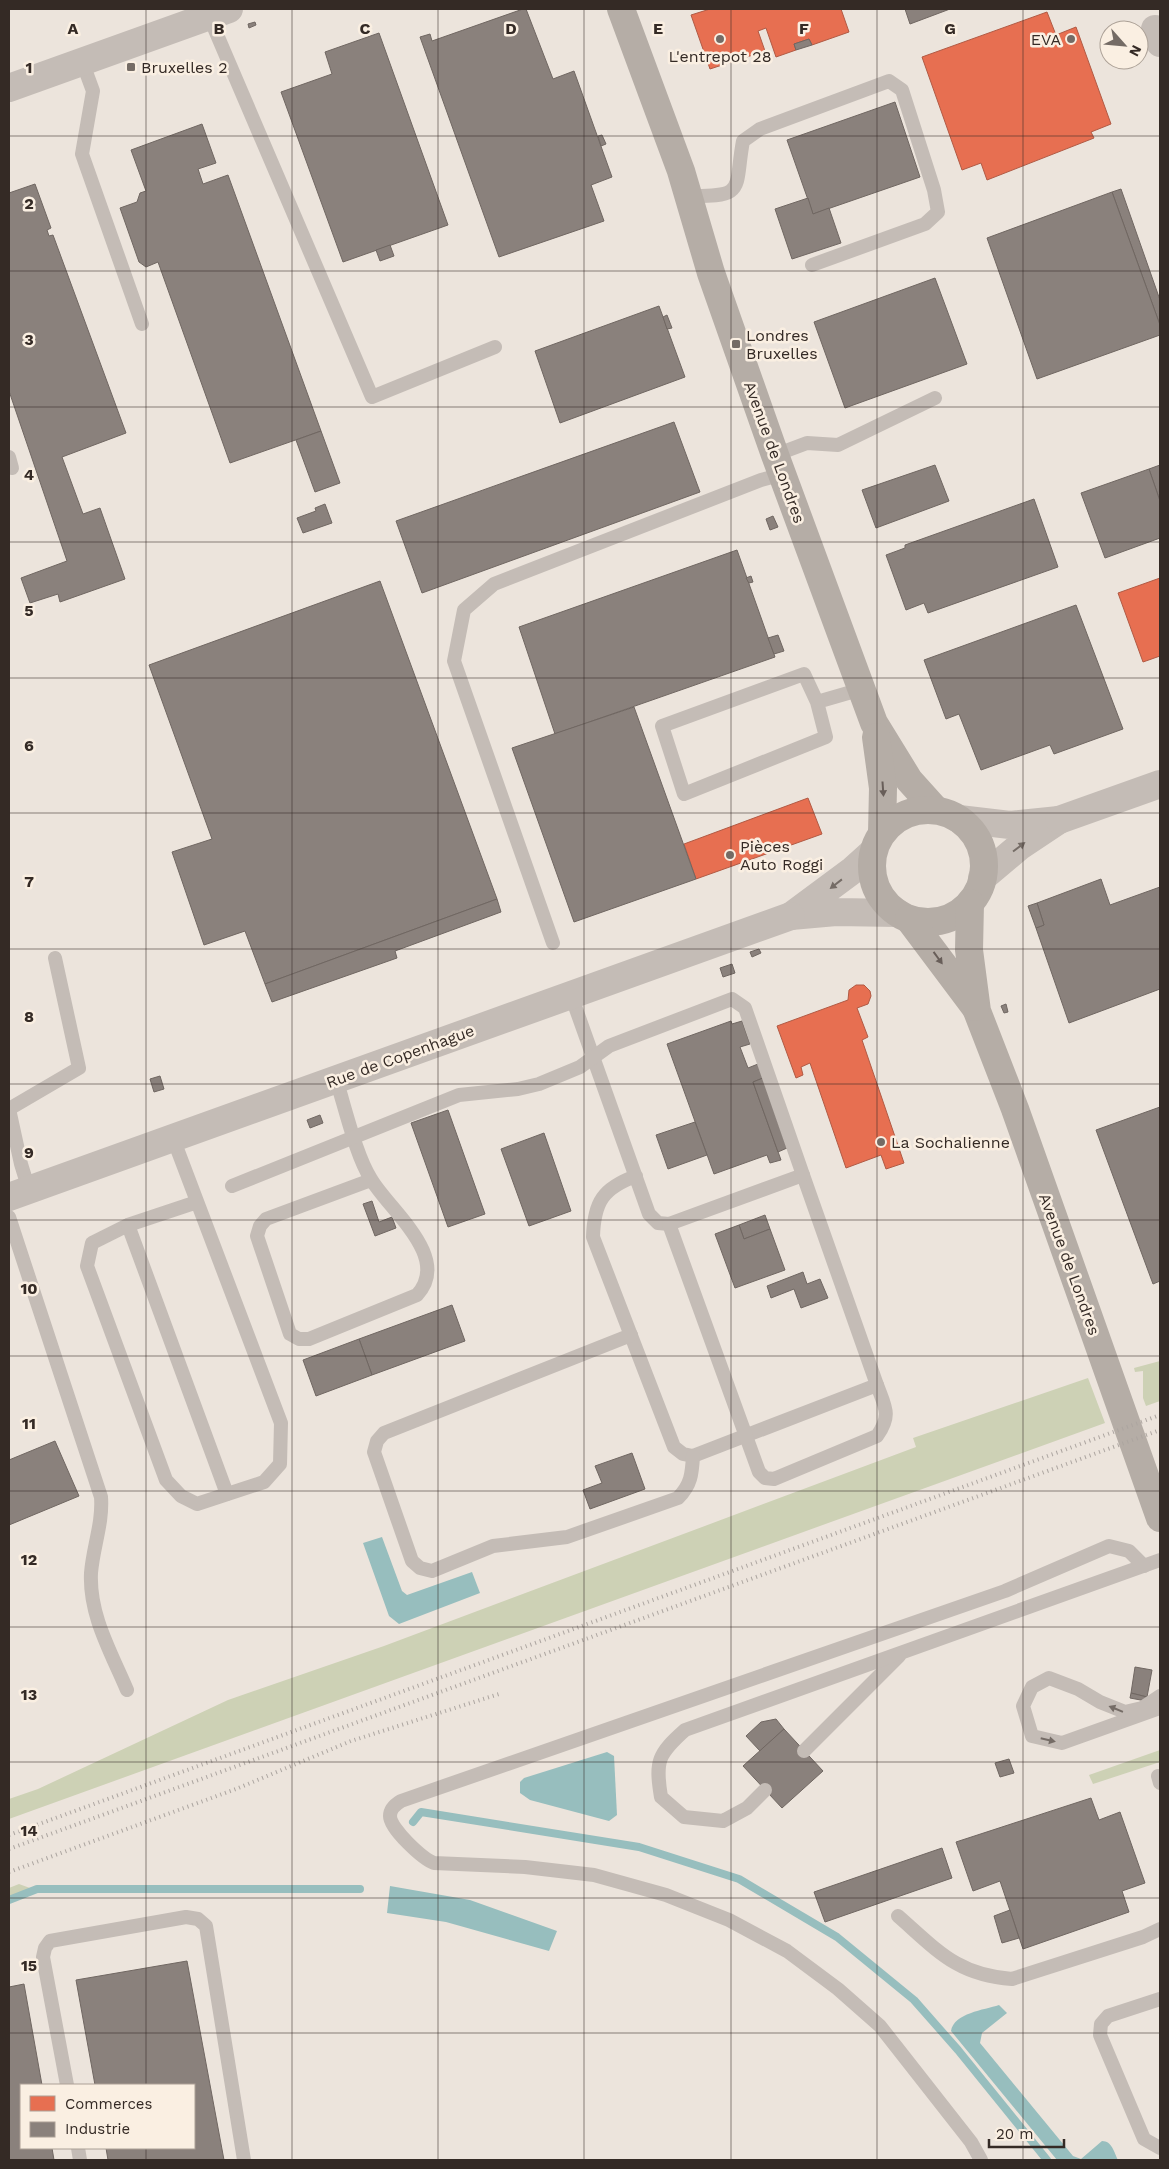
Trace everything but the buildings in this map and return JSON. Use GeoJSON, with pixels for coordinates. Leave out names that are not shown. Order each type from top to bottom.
{"type":"FeatureCollection","features":[{"type":"Feature","properties":{"kind":"street","name":"Avenue de Londres"},"geometry":{"type":"LineString","coordinates":[[621,9],[688,196],[711,273],[874,723],[883,788],[878,842]]}},
{"type":"Feature","properties":{"kind":"street"},"geometry":{"type":"LineString","coordinates":[[9,88],[219,12]]}},
{"type":"Feature","properties":{"kind":"street","name":"Avenue de Londres"},"geometry":{"type":"LineString","coordinates":[[874,723],[909,780],[947,814]]}},
{"type":"Feature","properties":{"kind":"street"},"geometry":{"type":"LineString","coordinates":[[1059,820],[1020,846],[982,878],[970,903],[956,915],[928,922],[904,916],[884,900],[876,888],[873,873],[878,842],[898,818],[917,810],[1010,825],[1059,820],[1160,784]]}},
{"type":"Feature","properties":{"kind":"street"},"geometry":{"type":"LineString","coordinates":[[947,814],[973,832],[981,848],[982,878]]}},
{"type":"Feature","properties":{"kind":"street","name":"Rue de Copenhague"},"geometry":{"type":"LineString","coordinates":[[791,916],[835,884],[878,842]]}},
{"type":"Feature","properties":{"kind":"street","name":"Avenue de Londres"},"geometry":{"type":"LineString","coordinates":[[970,903],[969,950],[977,1011],[1122,1408],[1160,1518]]}},
{"type":"Feature","properties":{"kind":"street","name":"Rue de Copenhague"},"geometry":{"type":"LineString","coordinates":[[19,1194],[336,1078],[791,916],[836,912],[904,916]]}},
{"type":"Feature","properties":{"kind":"street","name":"Avenue de Londres"},"geometry":{"type":"LineString","coordinates":[[904,916],[977,1011]]}},
{"type":"Feature","properties":{"kind":"lane"},"geometry":{"type":"LineString","coordinates":[[219,12],[372,397],[496,347]]}},
{"type":"Feature","properties":{"kind":"lane"},"geometry":{"type":"LineString","coordinates":[[82,61],[93,91],[82,154],[142,324]]}},
{"type":"Feature","properties":{"kind":"lane"},"geometry":{"type":"LineString","coordinates":[[688,196],[716,196],[733,190],[739,181],[743,141],[760,129],[889,81],[902,90],[934,190],[938,212],[925,224],[812,264]]}},
{"type":"Feature","properties":{"kind":"lane"},"geometry":{"type":"LineString","coordinates":[[553,943],[454,662],[464,610],[494,584],[760,480],[807,443],[838,446],[935,398]]}},
{"type":"Feature","properties":{"kind":"lane"},"geometry":{"type":"LineString","coordinates":[[804,674],[817,702],[826,737],[684,794],[662,726],[804,674]]}},
{"type":"Feature","properties":{"kind":"lane"},"geometry":{"type":"LineString","coordinates":[[817,702],[862,689]]}},
{"type":"Feature","properties":{"kind":"lane"},"geometry":{"type":"LineString","coordinates":[[19,1194],[21,1164],[9,1109],[79,1068],[55,958]]}},
{"type":"Feature","properties":{"kind":"lane"},"geometry":{"type":"LineString","coordinates":[[571,995],[649,1214],[658,1224],[669,1224],[803,1175]]}},
{"type":"Feature","properties":{"kind":"lane"},"geometry":{"type":"LineString","coordinates":[[232,1186],[354,1135],[459,1095],[518,1089],[539,1084],[580,1067],[609,1046],[732,999],[738,1001],[745,1008],[887,1415],[885,1425],[877,1436],[774,1479],[765,1478],[759,1472],[669,1224]]}},
{"type":"Feature","properties":{"kind":"lane"},"geometry":{"type":"LineString","coordinates":[[336,1078],[371,1180],[409,1226],[424,1252],[428,1272],[424,1288],[417,1295],[309,1339],[299,1339],[290,1334],[258,1236],[260,1226],[266,1219],[371,1180]]}},
{"type":"Feature","properties":{"kind":"lane"},"geometry":{"type":"LineString","coordinates":[[173,1138],[281,1423],[280,1464],[264,1482],[197,1504],[181,1496],[166,1480],[87,1266],[92,1243],[128,1225],[197,1202]]}},
{"type":"Feature","properties":{"kind":"lane"},"geometry":{"type":"LineString","coordinates":[[636,1176],[616,1184],[604,1194],[593,1217],[593,1237],[674,1447],[683,1454],[693,1456],[877,1385]]}},
{"type":"Feature","properties":{"kind":"lane"},"geometry":{"type":"LineString","coordinates":[[9,1217],[101,1497],[102,1513],[91,1572],[91,1594],[94,1612],[127,1690]]}},
{"type":"Feature","properties":{"kind":"lane"},"geometry":{"type":"LineString","coordinates":[[128,1225],[227,1494]]}},
{"type":"Feature","properties":{"kind":"lane"},"geometry":{"type":"LineString","coordinates":[[631,1335],[384,1433],[377,1441],[374,1452],[412,1561],[420,1568],[432,1571],[493,1546],[567,1538],[678,1498],[686,1490],[692,1477],[693,1456]]}},
{"type":"Feature","properties":{"kind":"lane"},"geometry":{"type":"LineString","coordinates":[[981,2160],[953,2118],[880,2026],[838,1989],[787,1951],[729,1920],[666,1895],[594,1875],[525,1866],[434,1863],[424,1859],[393,1826],[390,1815],[393,1807],[402,1801],[1005,1591],[1102,1548],[1109,1546],[1120,1547],[1129,1551],[1144,1566]]}},
{"type":"Feature","properties":{"kind":"lane"},"geometry":{"type":"LineString","coordinates":[[765,1790],[747,1808],[724,1821],[684,1817],[661,1797],[657,1772],[665,1748],[685,1730],[1160,1560]]}},
{"type":"Feature","properties":{"kind":"lane"},"geometry":{"type":"LineString","coordinates":[[804,1751],[902,1652]]}},
{"type":"Feature","properties":{"kind":"lane"},"geometry":{"type":"LineString","coordinates":[[1160,1696],[1142,1708],[1125,1712],[1100,1702],[1078,1689],[1048,1678],[1032,1687],[1023,1706],[1032,1736],[1062,1743],[1160,1708]]}},
{"type":"Feature","properties":{"kind":"lane"},"geometry":{"type":"LineString","coordinates":[[898,1916],[949,1960],[969,1971],[991,1978],[1012,1979],[1143,1937],[1160,1929]]}},
{"type":"Feature","properties":{"kind":"lane"},"geometry":{"type":"LineString","coordinates":[[67,2084],[43,1957],[45,1948],[50,1941],[186,1917],[198,1919],[206,1926],[244,2160]]}},
{"type":"Feature","properties":{"kind":"lane"},"geometry":{"type":"LineString","coordinates":[[1160,2000],[1108,2016],[1101,2024],[1100,2035],[1144,2139],[1160,2148]]}},
{"type":"Feature","properties":{"kind":"green space"},"geometry":{"type":"Polygon","coordinates":[[[1160,1361],[1160,1401],[1146,1406],[1143,1398],[1143,1371],[1135,1372],[1134,1368],[1160,1361]]]}},
{"type":"Feature","properties":{"kind":"green space"},"geometry":{"type":"Polygon","coordinates":[[[1088,1378],[1105,1423],[9,1819],[9,1799],[38,1789],[228,1700],[384,1646],[916,1447],[913,1438],[1088,1378]]]}},
{"type":"Feature","properties":{"kind":"green space"},"geometry":{"type":"Polygon","coordinates":[[[1160,1750],[1160,1762],[1093,1784],[1089,1775],[1160,1750]]]}},
{"type":"Feature","properties":{"kind":"green space"},"geometry":{"type":"Polygon","coordinates":[[[19,1884],[38,1891],[9,1902],[9,1888],[19,1884]]]}},
{"type":"Feature","properties":{"kind":"water"},"geometry":{"type":"Polygon","coordinates":[[[382,1537],[402,1591],[407,1595],[472,1572],[480,1593],[399,1624],[389,1616],[363,1543],[382,1537]]]}},
{"type":"Feature","properties":{"kind":"water"},"geometry":{"type":"Polygon","coordinates":[[[607,1752],[614,1756],[617,1815],[609,1821],[530,1800],[520,1793],[520,1782],[524,1778],[607,1752]]]}},
{"type":"Feature","properties":{"kind":"water"},"geometry":{"type":"Polygon","coordinates":[[[390,1886],[470,1900],[557,1931],[549,1951],[446,1922],[387,1913],[390,1886]]]}},
{"type":"Feature","properties":{"kind":"water"},"geometry":{"type":"Polygon","coordinates":[[[999,2005],[1007,2013],[982,2033],[980,2043],[1073,2156],[1081,2159],[1102,2141],[1105,2141],[1114,2150],[1118,2160],[1057,2160],[951,2031],[953,2025],[964,2016],[999,2005]]]}},
{"type":"Feature","properties":{"kind":"waterway"},"geometry":{"type":"LineString","coordinates":[[413,1822],[421,1812],[639,1847],[739,1879],[837,1937],[914,2000],[958,2050],[1047,2160]]}},
{"type":"Feature","properties":{"kind":"waterway"},"geometry":{"type":"LineString","coordinates":[[9,1900],[37,1889],[360,1889]]}},
{"type":"Feature","properties":{"kind":"railway"},"geometry":{"type":"LineString","coordinates":[[9,1835],[1160,1415]]}},
{"type":"Feature","properties":{"kind":"railway"},"geometry":{"type":"LineString","coordinates":[[9,1849],[1160,1430]]}},
{"type":"Feature","properties":{"kind":"railway"},"geometry":{"type":"LineString","coordinates":[[9,1872],[236,1789],[351,1741],[499,1694]]}},
{"type":"Feature","properties":{"kind":"place","name":"L'entrepot 28"},"geometry":{"type":"Point","coordinates":[720,39]}},
{"type":"Feature","properties":{"kind":"place","name":"EVA"},"geometry":{"type":"Point","coordinates":[1071,39]}},
{"type":"Feature","properties":{"kind":"place","name":"Bruxelles 2"},"geometry":{"type":"Point","coordinates":[131,67]}},
{"type":"Feature","properties":{"kind":"place","name":"Londres Bruxelles"},"geometry":{"type":"Point","coordinates":[736,344]}},
{"type":"Feature","properties":{"kind":"place","name":"Pièces Auto Roggi"},"geometry":{"type":"Point","coordinates":[730,855]}},
{"type":"Feature","properties":{"kind":"place","name":"La Sochalienne"},"geometry":{"type":"Point","coordinates":[881,1142]}}]}
